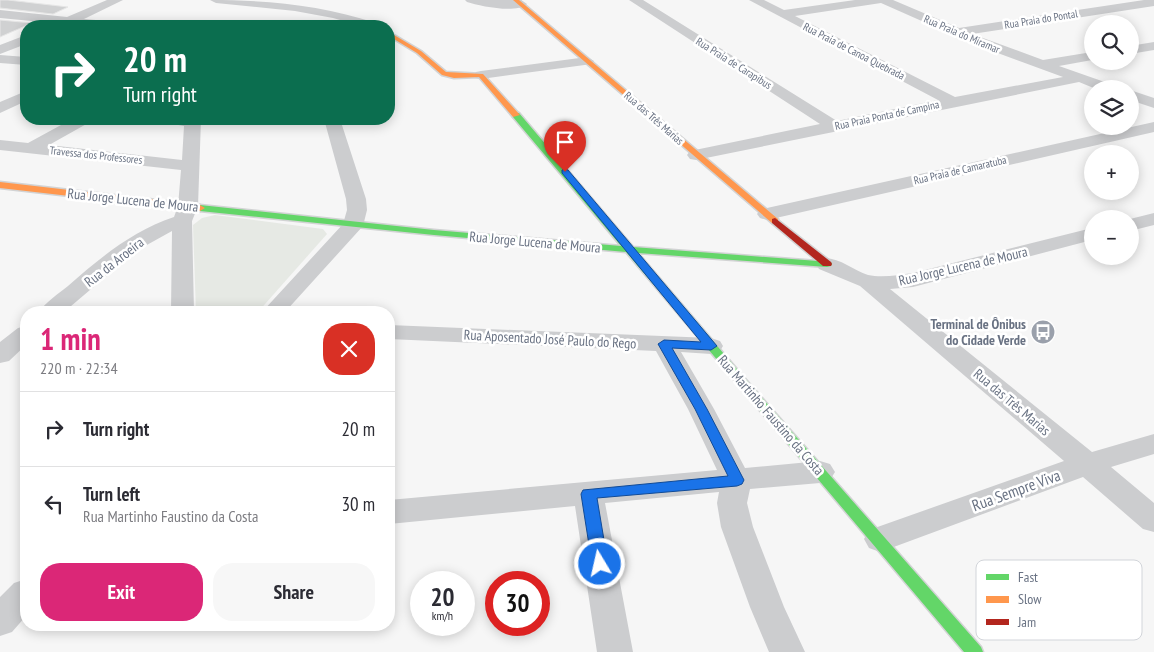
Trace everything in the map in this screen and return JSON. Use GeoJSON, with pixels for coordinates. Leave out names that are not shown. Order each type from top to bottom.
{"type":"FeatureCollection","features":[{"type":"Feature","properties":{"kind":"street"},"geometry":{"type":"LineString","coordinates":[[70,20],[117,0]]}},
{"type":"Feature","properties":{"kind":"street"},"geometry":{"type":"LineString","coordinates":[[216,0],[243,1],[293,8],[351,20]]}},
{"type":"Feature","properties":{"kind":"street","name":"Rua das Três Marias"},"geometry":{"type":"LineString","coordinates":[[471,0],[493,5],[518,2],[696,155],[827,264]]}},
{"type":"Feature","properties":{"kind":"street","name":"Rua Praia de Carapibus"},"geometry":{"type":"LineString","coordinates":[[635,0],[834,126]]}},
{"type":"Feature","properties":{"kind":"street","name":"Rua Praia de Canoa Quebrada"},"geometry":{"type":"LineString","coordinates":[[755,0],[954,102]]}},
{"type":"Feature","properties":{"kind":"street"},"geometry":{"type":"LineString","coordinates":[[782,14],[880,0]]}},
{"type":"Feature","properties":{"kind":"street","name":"Rua Praia do Miramar"},"geometry":{"type":"LineString","coordinates":[[884,0],[957,32],[1085,80]]}},
{"type":"Feature","properties":{"kind":"street","name":"Rua Praia do Pontal"},"geometry":{"type":"LineString","coordinates":[[957,32],[1154,2]]}},
{"type":"Feature","properties":{"kind":"street"},"geometry":{"type":"LineString","coordinates":[[0,14],[36,20]]}},
{"type":"Feature","properties":{"kind":"street"},"geometry":{"type":"LineString","coordinates":[[395,38],[419,52],[444,74],[458,76],[481,75],[587,60]]}},
{"type":"Feature","properties":{"kind":"street"},"geometry":{"type":"LineString","coordinates":[[0,50],[20,41]]}},
{"type":"Feature","properties":{"kind":"street"},"geometry":{"type":"LineString","coordinates":[[1139,48],[1154,46]]}},
{"type":"Feature","properties":{"kind":"street"},"geometry":{"type":"LineString","coordinates":[[1041,65],[1084,57]]}},
{"type":"Feature","properties":{"kind":"street"},"geometry":{"type":"LineString","coordinates":[[0,59],[20,61]]}},
{"type":"Feature","properties":{"kind":"street","name":"Rua Martinho Faustino da Costa"},"geometry":{"type":"LineString","coordinates":[[481,75],[634,251],[711,346],[880,539],[975,652]]}},
{"type":"Feature","properties":{"kind":"street","name":"Rua Praia Ponta de Campina"},"geometry":{"type":"LineString","coordinates":[[696,155],[1079,78]]}},
{"type":"Feature","properties":{"kind":"street"},"geometry":{"type":"LineString","coordinates":[[0,108],[20,98]]}},
{"type":"Feature","properties":{"kind":"street"},"geometry":{"type":"LineString","coordinates":[[1139,98],[1154,103]]}},
{"type":"Feature","properties":{"kind":"street"},"geometry":{"type":"LineString","coordinates":[[31,148],[73,125]]}},
{"type":"Feature","properties":{"kind":"street"},"geometry":{"type":"LineString","coordinates":[[184,306],[185,213],[191,166],[193,125]]}},
{"type":"Feature","properties":{"kind":"street"},"geometry":{"type":"LineString","coordinates":[[279,306],[353,226],[357,210],[356,199],[334,125]]}},
{"type":"Feature","properties":{"kind":"street","name":"Rua Praia de Camaratuba"},"geometry":{"type":"LineString","coordinates":[[767,214],[1154,127]]}},
{"type":"Feature","properties":{"kind":"street","name":"Travessa dos Professores"},"geometry":{"type":"LineString","coordinates":[[0,145],[191,166]]}},
{"type":"Feature","properties":{"kind":"street","name":"Rua Jorge Lucena de Moura"},"geometry":{"type":"LineString","coordinates":[[1,186],[185,213],[634,251],[827,264],[869,283],[882,284],[912,280],[1084,236]]}},
{"type":"Feature","properties":{"kind":"street","name":"Rua da Aroeira"},"geometry":{"type":"LineString","coordinates":[[58,306],[132,245],[185,213]]}},
{"type":"Feature","properties":{"kind":"street","name":"Rua das Três Marias"},"geometry":{"type":"LineString","coordinates":[[869,283],[1154,520]]}},
{"type":"Feature","properties":{"kind":"street","name":"Rua Aposentado José Paulo do Rego"},"geometry":{"type":"LineString","coordinates":[[395,332],[711,346]]}},
{"type":"Feature","properties":{"kind":"street"},"geometry":{"type":"LineString","coordinates":[[0,355],[20,338]]}},
{"type":"Feature","properties":{"kind":"street"},"geometry":{"type":"LineString","coordinates":[[664,344],[701,409],[737,480],[732,503],[737,526],[767,607],[788,652]]}},
{"type":"Feature","properties":{"kind":"street","name":"Rua Sempre Viva"},"geometry":{"type":"LineString","coordinates":[[880,539],[1087,464],[1154,444]]}},
{"type":"Feature","properties":{"kind":"street"},"geometry":{"type":"LineString","coordinates":[[395,511],[820,472]]}},
{"type":"Feature","properties":{"kind":"street"},"geometry":{"type":"LineString","coordinates":[[588,494],[615,652]]}},
{"type":"Feature","properties":{"kind":"street"},"geometry":{"type":"LineString","coordinates":[[0,620],[20,599]]}},
{"type":"Feature","properties":{"kind":"shaded area"},"geometry":{"type":"Polygon","coordinates":[[[215,215],[323,229],[327,234],[263,306],[196,306],[193,225],[202,218],[215,215]]]}},
{"type":"Feature","properties":{"kind":"building"},"geometry":{"type":"Polygon","coordinates":[[[0,0],[68,7],[53,14],[0,8],[0,0]]]}},
{"type":"Feature","properties":{"kind":"building"},"geometry":{"type":"Polygon","coordinates":[[[0,20],[20,22],[20,28],[0,37],[0,20]]]}},
{"type":"Feature","properties":{"kind":"traffic: fast"},"geometry":{"type":"LineString","coordinates":[[516,115],[743,384],[975,652]]}},
{"type":"Feature","properties":{"kind":"traffic: fast"},"geometry":{"type":"LineString","coordinates":[[200,208],[513,240],[827,264]]}},
{"type":"Feature","properties":{"kind":"traffic: slow"},"geometry":{"type":"LineString","coordinates":[[516,0],[775,221]]}},
{"type":"Feature","properties":{"kind":"traffic: slow"},"geometry":{"type":"LineString","coordinates":[[395,38],[419,52],[444,74],[454,76],[481,75],[516,115]]}},
{"type":"Feature","properties":{"kind":"traffic: slow"},"geometry":{"type":"LineString","coordinates":[[0,185],[200,208]]}},
{"type":"Feature","properties":{"kind":"traffic: jam"},"geometry":{"type":"LineString","coordinates":[[775,221],[827,264]]}},
{"type":"Feature","properties":{"kind":"place","name":"Terminal de Ônibus do Cidade Verde"},"geometry":{"type":"Point","coordinates":[1043,332]}},
{"type":"Feature","properties":{"kind":"route"},"geometry":{"type":"LineString","coordinates":[[565,172],[634,251],[711,346],[664,344],[701,409],[737,480],[588,494],[600,564]]}}]}
